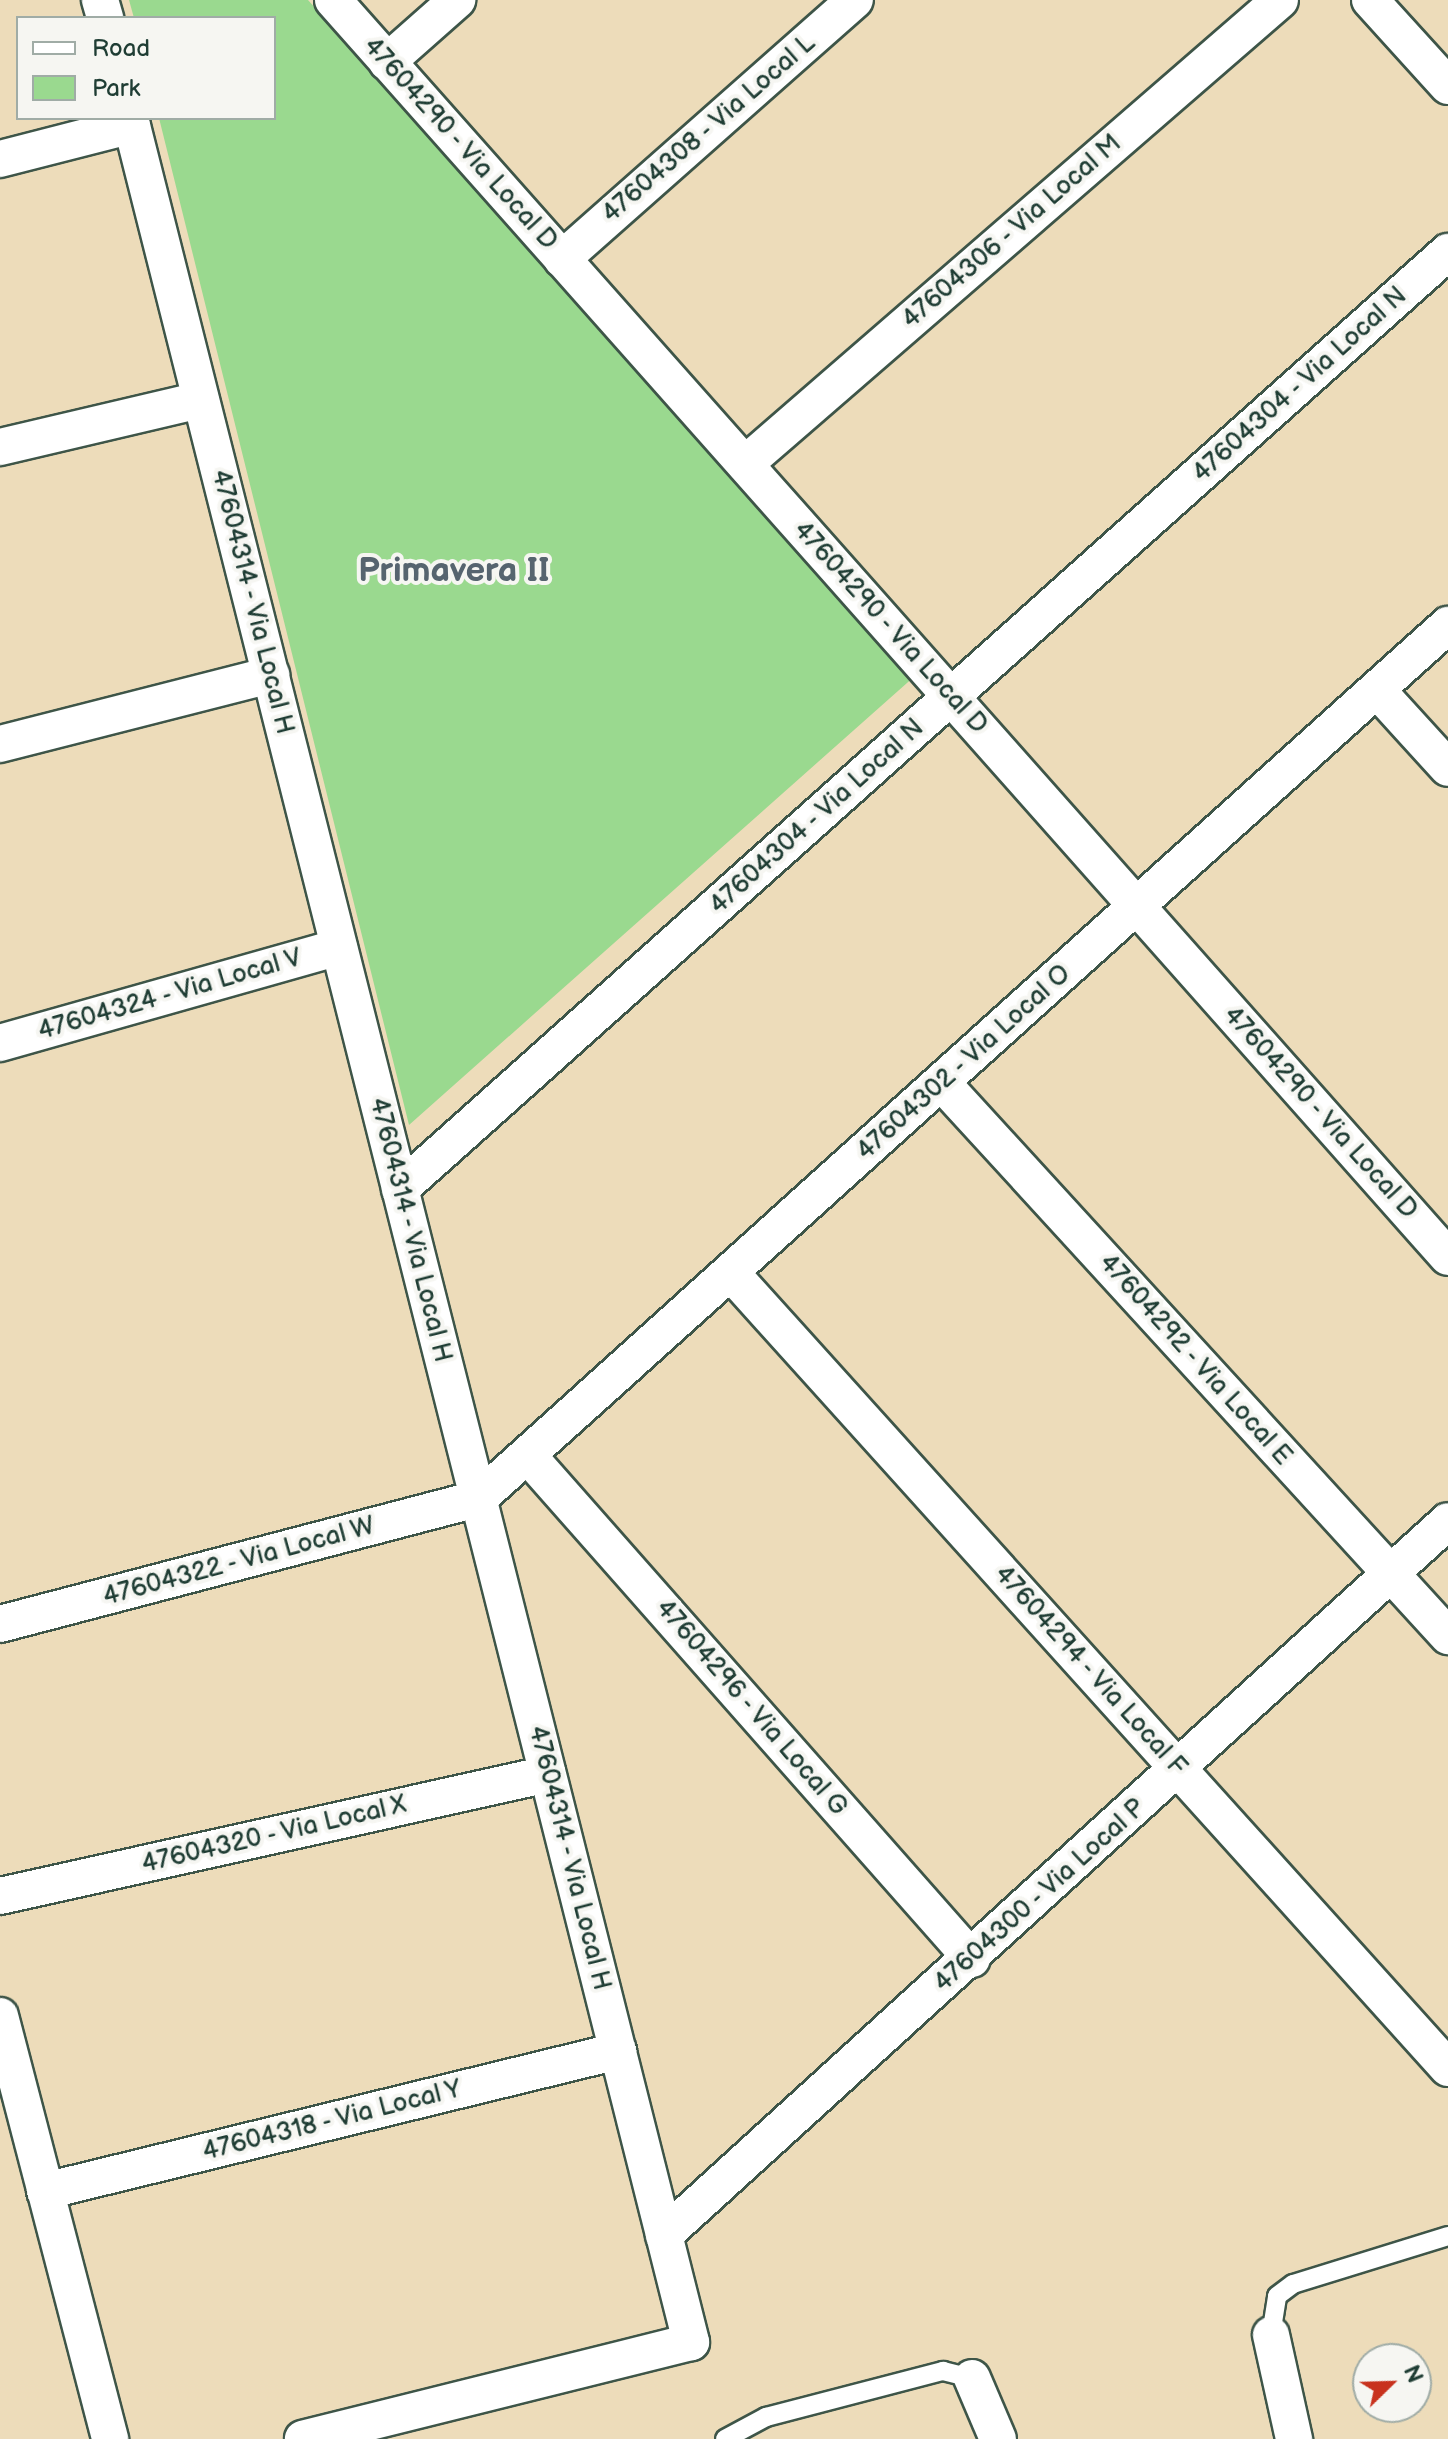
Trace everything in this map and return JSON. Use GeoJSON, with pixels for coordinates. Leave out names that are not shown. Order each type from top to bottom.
{"type":"FeatureCollection","features":[{"type":"Feature","properties":{"kind":"street","name":"47604290 - Via Local D"},"geometry":{"type":"LineString","coordinates":[[333,0],[1448,1257]]}},
{"type":"Feature","properties":{"kind":"street"},"geometry":{"type":"LineString","coordinates":[[387,62],[457,0]]}},
{"type":"Feature","properties":{"kind":"street","name":"47604308 - Via Local L"},"geometry":{"type":"LineString","coordinates":[[562,259],[855,0]]}},
{"type":"Feature","properties":{"kind":"street","name":"47604306 - Via Local M"},"geometry":{"type":"LineString","coordinates":[[745,464],[1280,0]]}},
{"type":"Feature","properties":{"kind":"street"},"geometry":{"type":"LineString","coordinates":[[1370,0],[1448,86]]}},
{"type":"Feature","properties":{"kind":"street"},"geometry":{"type":"LineString","coordinates":[[1388,0],[1448,65]]}},
{"type":"Feature","properties":{"kind":"street"},"geometry":{"type":"LineString","coordinates":[[0,159],[131,122]]}},
{"type":"Feature","properties":{"kind":"street","name":"47604314 - Via Local H"},"geometry":{"type":"LineString","coordinates":[[131,122],[691,2342],[396,2429]]}},
{"type":"Feature","properties":{"kind":"street","name":"47604304 - Via Local N"},"geometry":{"type":"LineString","coordinates":[[400,1189],[1448,252]]}},
{"type":"Feature","properties":{"kind":"street"},"geometry":{"type":"LineString","coordinates":[[0,447],[201,400]]}},
{"type":"Feature","properties":{"kind":"street","name":"47604302 - Via Local O"},"geometry":{"type":"LineString","coordinates":[[478,1499],[530,1458],[1448,625]]}},
{"type":"Feature","properties":{"kind":"street"},"geometry":{"type":"LineString","coordinates":[[0,744],[271,675]]}},
{"type":"Feature","properties":{"kind":"street"},"geometry":{"type":"LineString","coordinates":[[1377,690],[1448,768]]}},
{"type":"Feature","properties":{"kind":"street","name":"47604324 - Via Local V"},"geometry":{"type":"LineString","coordinates":[[0,1043],[339,947]]}},
{"type":"Feature","properties":{"kind":"street","name":"47604292 - Via Local E"},"geometry":{"type":"LineString","coordinates":[[942,1083],[1448,1636]]}},
{"type":"Feature","properties":{"kind":"street","name":"47604294 - Via Local F"},"geometry":{"type":"LineString","coordinates":[[732,1274],[1448,2068]]}},
{"type":"Feature","properties":{"kind":"street","name":"47604296 - Via Local G"},"geometry":{"type":"LineString","coordinates":[[530,1458],[972,1959]]}},
{"type":"Feature","properties":{"kind":"street","name":"47604322 - Via Local W"},"geometry":{"type":"LineString","coordinates":[[0,1624],[478,1499]]}},
{"type":"Feature","properties":{"kind":"street","name":"47604300 - Via Local P"},"geometry":{"type":"LineString","coordinates":[[664,2235],[972,1959],[1448,1521]]}},
{"type":"Feature","properties":{"kind":"street","name":"47604320 - Via Local X"},"geometry":{"type":"LineString","coordinates":[[0,1896],[548,1774]]}},
{"type":"Feature","properties":{"kind":"street"},"geometry":{"type":"LineString","coordinates":[[0,2016],[110,2439]]}},
{"type":"Feature","properties":{"kind":"street","name":"47604318 - Via Local Y"},"geometry":{"type":"LineString","coordinates":[[45,2191],[618,2051]]}},
{"type":"Feature","properties":{"kind":"street"},"geometry":{"type":"LineString","coordinates":[[1271,2335],[1294,2439]]}},
{"type":"Feature","properties":{"kind":"street"},"geometry":{"type":"LineString","coordinates":[[972,2378],[998,2439]]}},
{"type":"Feature","properties":{"kind":"street"},"geometry":{"type":"LineString","coordinates":[[303,2439],[396,2429]]}},
{"type":"Feature","properties":{"kind":"lane"},"geometry":{"type":"LineString","coordinates":[[1271,2335],[1277,2296],[1293,2284],[1448,2236]]}},
{"type":"Feature","properties":{"kind":"lane"},"geometry":{"type":"LineString","coordinates":[[725,2439],[766,2417],[943,2371],[972,2378]]}},
{"type":"Feature","properties":{"kind":"green space"},"geometry":{"type":"Polygon","coordinates":[[[129,0],[308,0],[916,675],[409,1125],[159,120],[276,120],[276,16],[133,16],[129,0]]]}},
{"type":"Feature","properties":{"kind":"district","name":"Primavera II"},"geometry":{"type":"Point","coordinates":[454,571]}}]}
